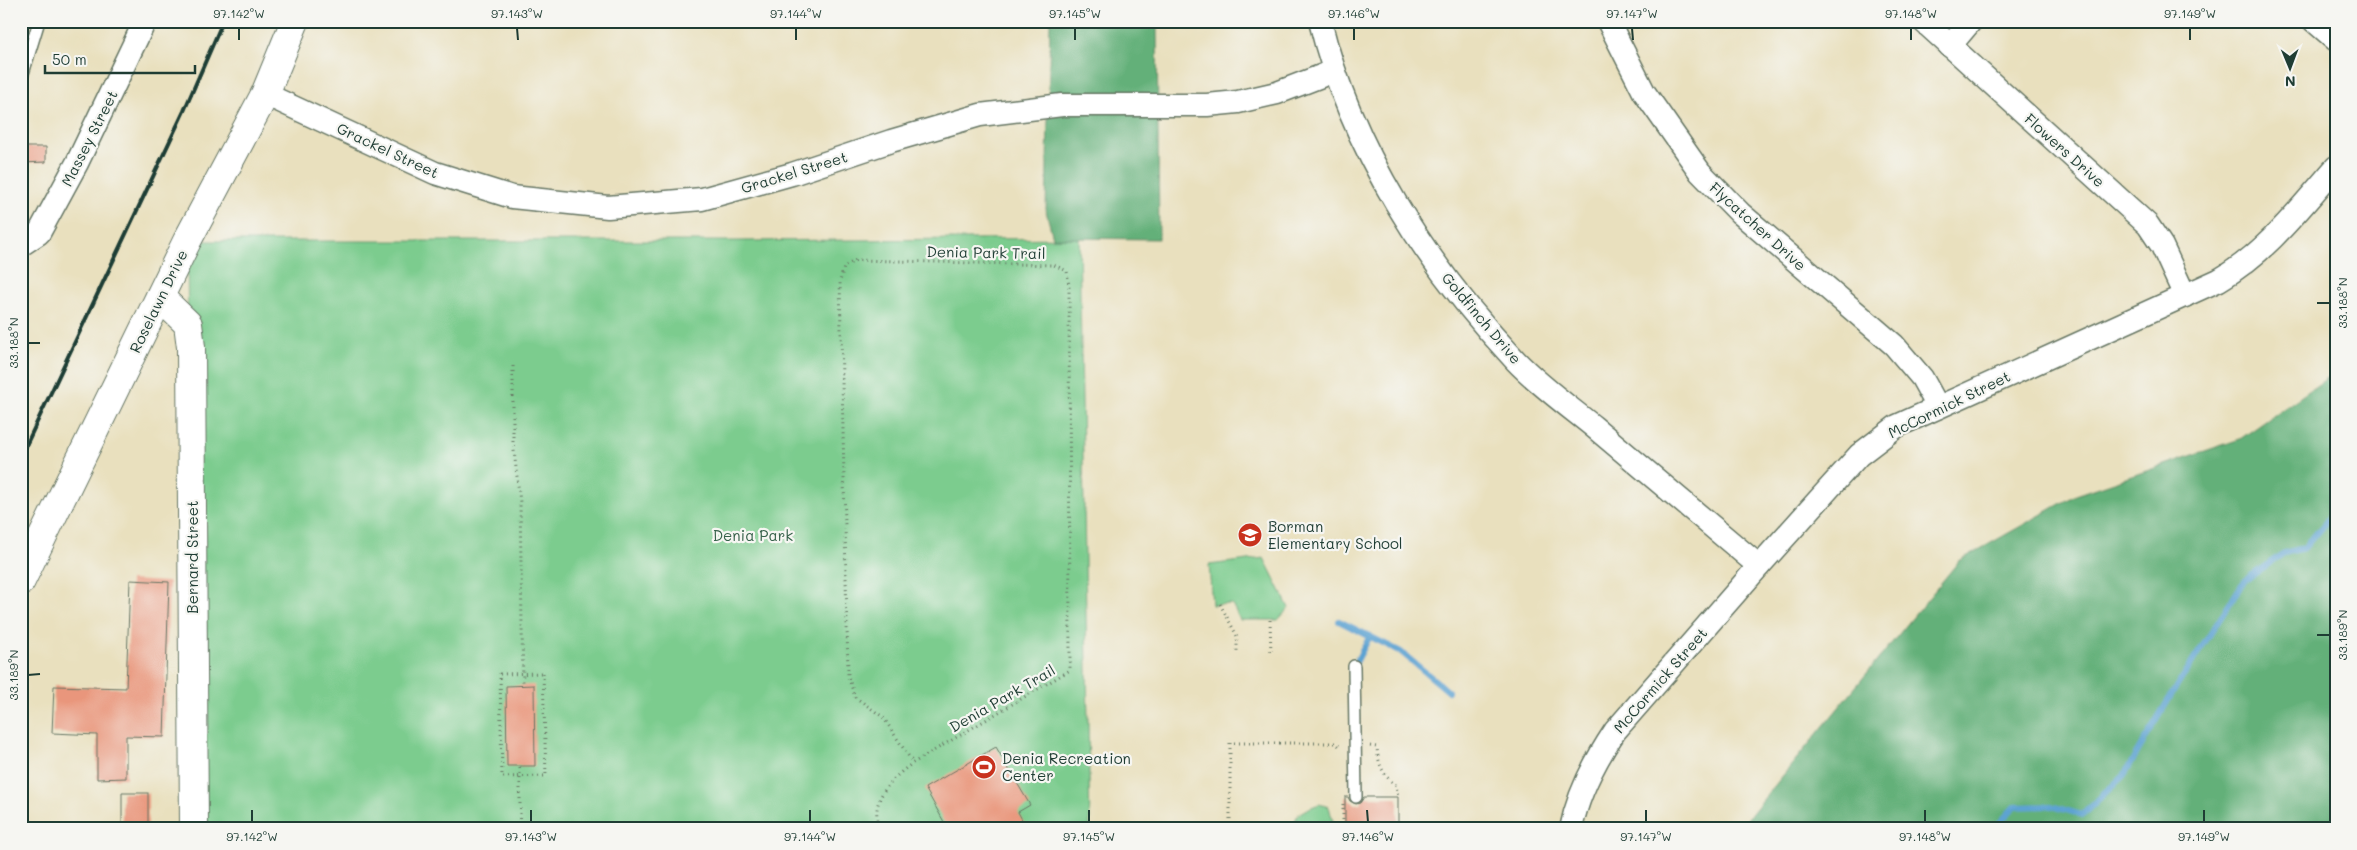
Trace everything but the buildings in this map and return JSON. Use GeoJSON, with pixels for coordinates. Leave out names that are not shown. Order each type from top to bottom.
{"type":"FeatureCollection","features":[{"type":"Feature","properties":{"kind":"street","name":"Massey Street"},"geometry":{"type":"LineString","coordinates":[[21,246],[39,233],[85,146],[145,21]]}},
{"type":"Feature","properties":{"kind":"street","name":"Roselawn Drive"},"geometry":{"type":"LineString","coordinates":[[21,581],[187,241],[265,94],[295,21]]}},
{"type":"Feature","properties":{"kind":"street","name":"Goldfinch Drive"},"geometry":{"type":"LineString","coordinates":[[1320,21],[1334,71],[1357,127],[1383,178],[1428,254],[1517,363],[1759,566]]}},
{"type":"Feature","properties":{"kind":"street","name":"Flycatcher Drive"},"geometry":{"type":"LineString","coordinates":[[1608,21],[1644,92],[1700,172],[1740,213],[1894,345],[1917,370],[1938,407]]}},
{"type":"Feature","properties":{"kind":"street","name":"Flowers Drive"},"geometry":{"type":"LineString","coordinates":[[1923,21],[2148,225],[2162,246],[2185,296]]}},
{"type":"Feature","properties":{"kind":"street"},"geometry":{"type":"LineString","coordinates":[[1950,46],[1971,21]]}},
{"type":"Feature","properties":{"kind":"street"},"geometry":{"type":"LineString","coordinates":[[2314,21],[2336,40]]}},
{"type":"Feature","properties":{"kind":"street","name":"Grackel Street"},"geometry":{"type":"LineString","coordinates":[[265,94],[435,173],[512,198],[608,207],[702,199],[792,174],[891,141],[980,115],[1062,105],[1207,105],[1238,102],[1277,93],[1334,71]]}},
{"type":"Feature","properties":{"kind":"street","name":"McCormick Street"},"geometry":{"type":"LineString","coordinates":[[1571,829],[1574,812],[1585,783],[1598,756],[1615,731],[1859,455],[1897,426],[2227,276],[2260,253],[2336,167]]}},
{"type":"Feature","properties":{"kind":"street","name":"Bernard Street"},"geometry":{"type":"LineString","coordinates":[[160,297],[188,324],[191,347],[194,829]]}},
{"type":"Feature","properties":{"kind":"lane"},"geometry":{"type":"LineString","coordinates":[[21,80],[39,21]]}},
{"type":"Feature","properties":{"kind":"lane"},"geometry":{"type":"LineString","coordinates":[[1354,666],[1356,797]]}},
{"type":"Feature","properties":{"kind":"path","name":"Denia Park Trail"},"geometry":{"type":"LineString","coordinates":[[880,829],[878,800],[892,778],[913,763],[1070,670],[1069,285],[1067,271],[1054,265],[856,260],[844,267],[840,281],[848,676],[856,697],[883,717],[913,763]]}},
{"type":"Feature","properties":{"kind":"path"},"geometry":{"type":"LineString","coordinates":[[513,366],[513,442],[520,502],[523,686]]}},
{"type":"Feature","properties":{"kind":"path"},"geometry":{"type":"LineString","coordinates":[[1220,604],[1237,636],[1237,654]]}},
{"type":"Feature","properties":{"kind":"path"},"geometry":{"type":"LineString","coordinates":[[1270,620],[1271,655]]}},
{"type":"Feature","properties":{"kind":"path"},"geometry":{"type":"LineString","coordinates":[[543,673],[546,776],[520,776],[502,777],[500,674],[543,673]]}},
{"type":"Feature","properties":{"kind":"path"},"geometry":{"type":"LineString","coordinates":[[1230,829],[1230,743],[1336,743],[1343,750]]}},
{"type":"Feature","properties":{"kind":"path"},"geometry":{"type":"LineString","coordinates":[[1355,745],[1377,747],[1381,767],[1386,778],[1396,785],[1398,797]]}},
{"type":"Feature","properties":{"kind":"path"},"geometry":{"type":"LineString","coordinates":[[520,766],[520,829]]}},
{"type":"Feature","properties":{"kind":"path"},"geometry":{"type":"LineString","coordinates":[[1343,799],[1343,829]]}},
{"type":"Feature","properties":{"kind":"green space"},"geometry":{"type":"Polygon","coordinates":[[[1050,21],[1157,21],[1159,239],[1053,238],[1046,211],[1050,21]]]}},
{"type":"Feature","properties":{"kind":"green space","name":"Denia Park"},"geometry":{"type":"Polygon","coordinates":[[[1079,238],[1090,829],[192,829],[187,241],[737,241],[1079,238]]]}},
{"type":"Feature","properties":{"kind":"green space"},"geometry":{"type":"Polygon","coordinates":[[[2336,372],[2336,829],[1739,829],[1959,561],[2076,495],[2240,439],[2336,372]]]}},
{"type":"Feature","properties":{"kind":"green space"},"geometry":{"type":"Polygon","coordinates":[[[1264,558],[1289,608],[1278,620],[1240,620],[1232,604],[1212,605],[1209,565],[1264,558]]]}},
{"type":"Feature","properties":{"kind":"green space"},"geometry":{"type":"Polygon","coordinates":[[[1319,804],[1329,807],[1335,829],[1294,829],[1294,823],[1301,812],[1319,804]]]}},
{"type":"Feature","properties":{"kind":"waterway"},"geometry":{"type":"LineString","coordinates":[[1994,829],[2014,807],[2052,806],[2082,815],[2124,775],[2172,694],[2244,581],[2284,553],[2304,548],[2336,510]]}},
{"type":"Feature","properties":{"kind":"waterway"},"geometry":{"type":"LineString","coordinates":[[1339,621],[1401,652],[1448,691]]}},
{"type":"Feature","properties":{"kind":"waterway"},"geometry":{"type":"LineString","coordinates":[[1354,666],[1370,636]]}},
{"type":"Feature","properties":{"kind":"railway"},"geometry":{"type":"LineString","coordinates":[[21,456],[184,111],[223,21]]}},
{"type":"Feature","properties":{"kind":"place","name":"Borman Elementary School"},"geometry":{"type":"Point","coordinates":[1250,535]}},
{"type":"Feature","properties":{"kind":"place","name":"Denia Recreation Center"},"geometry":{"type":"Point","coordinates":[984,767]}}]}
